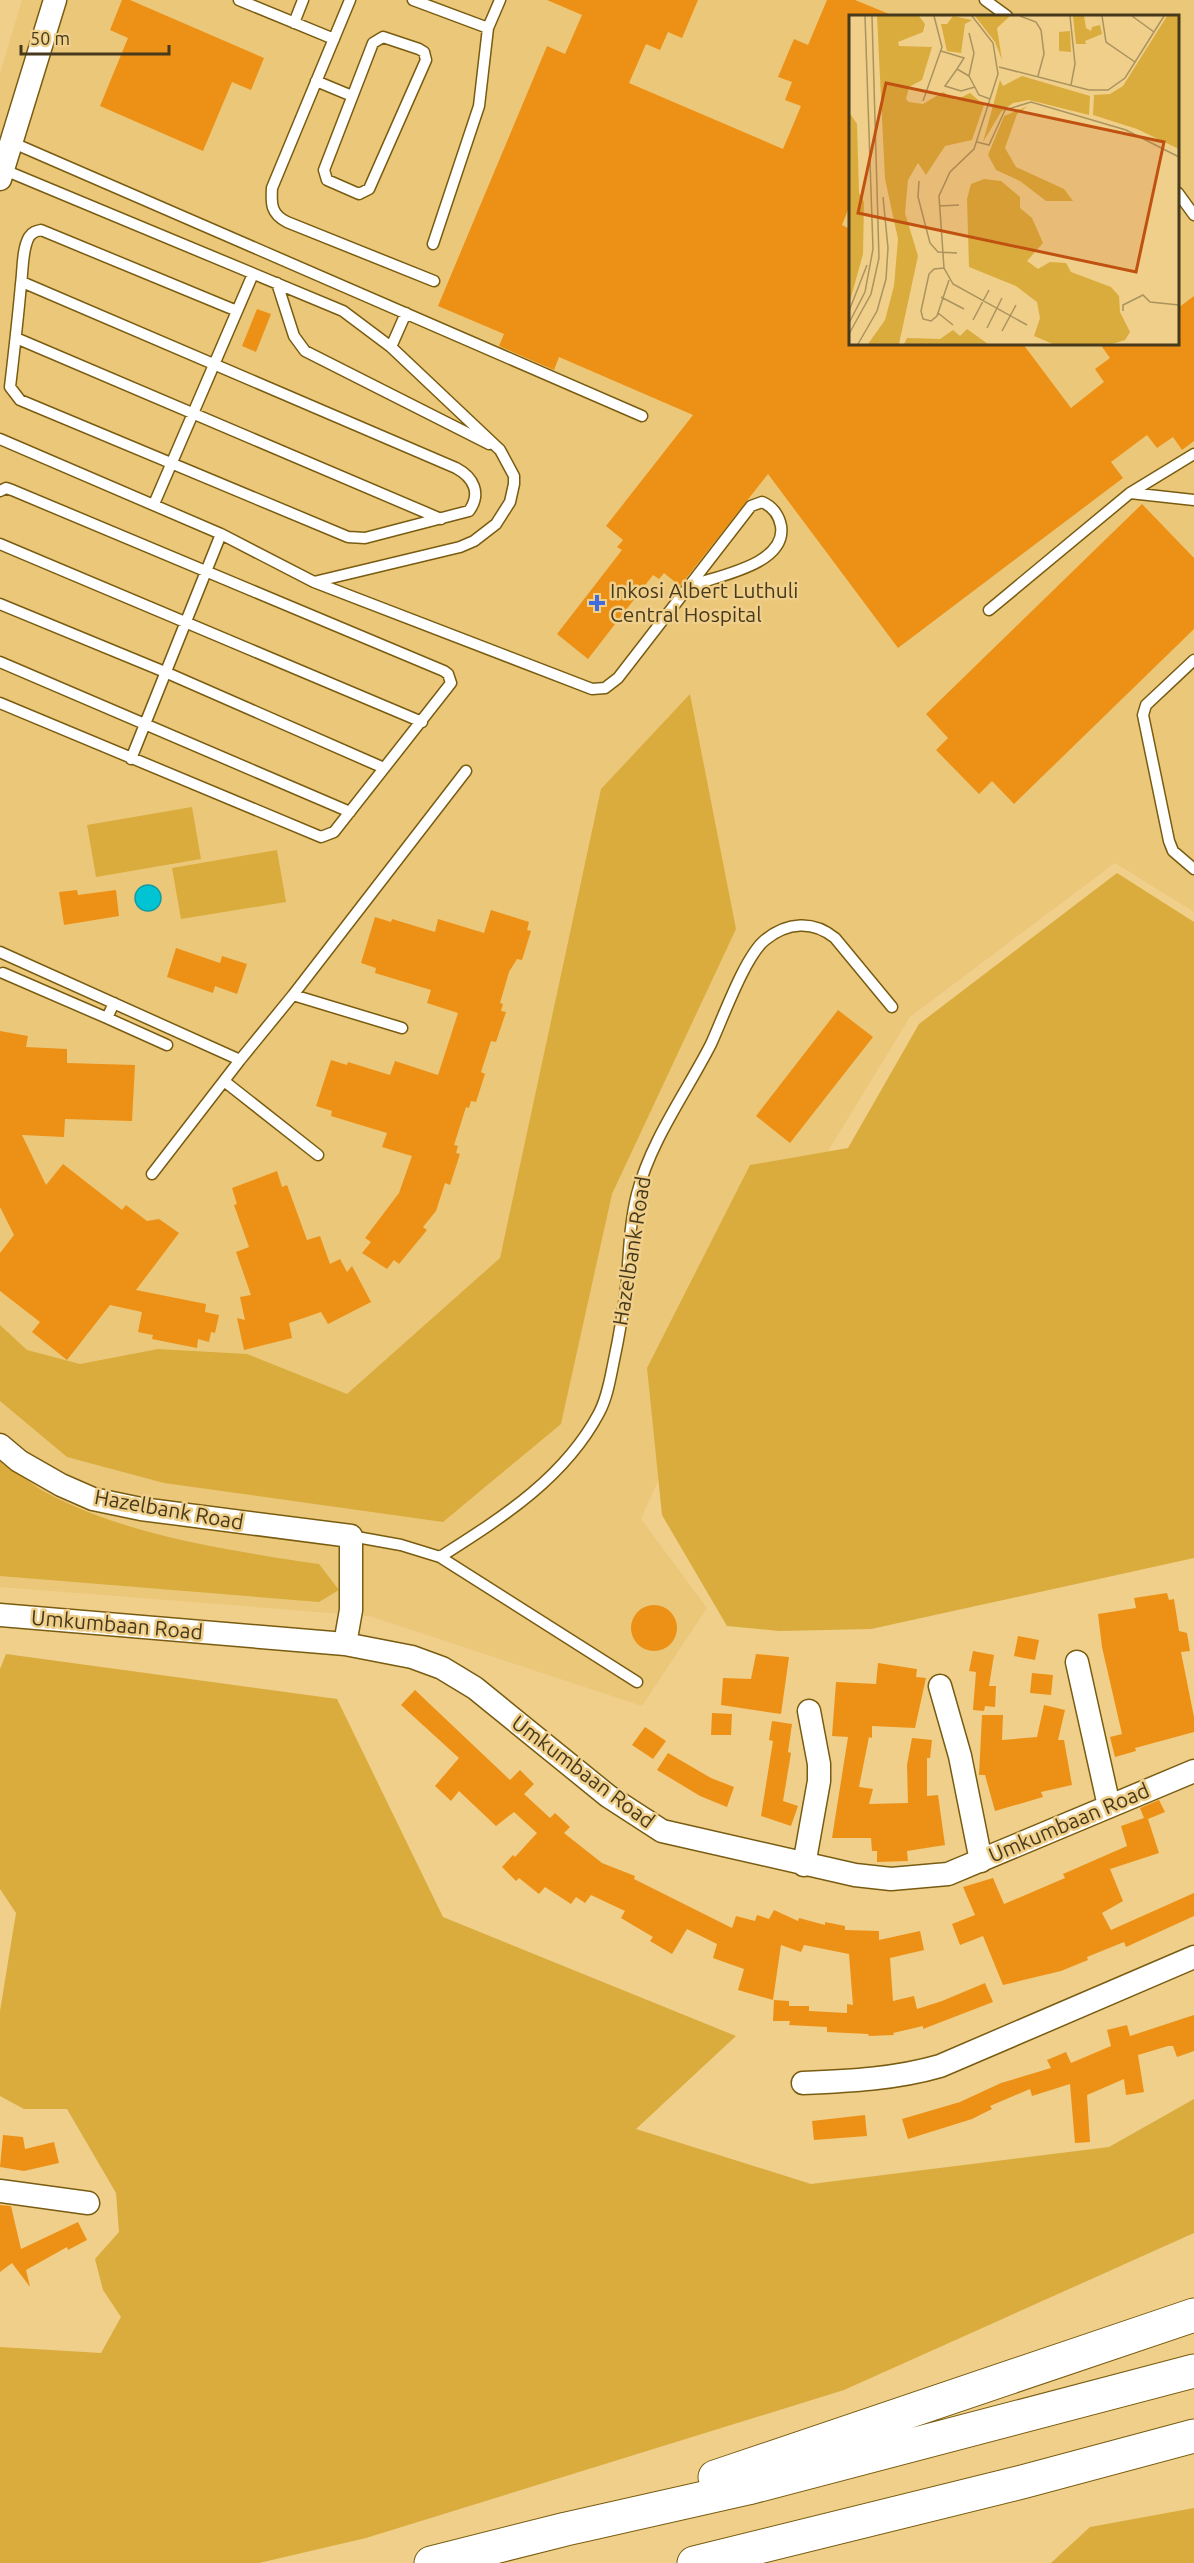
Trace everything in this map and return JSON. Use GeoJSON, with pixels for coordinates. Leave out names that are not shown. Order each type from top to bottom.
{"type":"FeatureCollection","features":[{"type":"Feature","properties":{"kind":"highway"},"geometry":{"type":"LineString","coordinates":[[566,2529],[869,2423],[1194,2315]]}},
{"type":"Feature","properties":{"kind":"highway"},"geometry":{"type":"LineString","coordinates":[[431,2563],[566,2529],[748,2488],[1194,2371]]}},
{"type":"Feature","properties":{"kind":"highway"},"geometry":{"type":"LineString","coordinates":[[694,2563],[1022,2482],[1194,2436]]}},
{"type":"Feature","properties":{"kind":"highway"},"geometry":{"type":"LineString","coordinates":[[1022,2482],[1148,2469],[1194,2460]]}},
{"type":"Feature","properties":{"kind":"street"},"geometry":{"type":"LineString","coordinates":[[1,174],[55,0]]}},
{"type":"Feature","properties":{"kind":"street","name":"Hazelbank Road"},"geometry":{"type":"LineString","coordinates":[[0,1445],[19,1461],[61,1485],[93,1499],[141,1509],[351,1536]]}},
{"type":"Feature","properties":{"kind":"street"},"geometry":{"type":"LineString","coordinates":[[345,1644],[351,1610],[351,1536]]}},
{"type":"Feature","properties":{"kind":"street","name":"Umkumbaan Road"},"geometry":{"type":"LineString","coordinates":[[0,1615],[345,1644],[412,1657],[442,1668],[475,1688],[608,1796],[662,1831],[804,1865],[891,1879],[948,1874],[1194,1771]]}},
{"type":"Feature","properties":{"kind":"street"},"geometry":{"type":"LineString","coordinates":[[1077,1662],[1109,1806]]}},
{"type":"Feature","properties":{"kind":"street"},"geometry":{"type":"LineString","coordinates":[[940,1686],[960,1755],[981,1862]]}},
{"type":"Feature","properties":{"kind":"street"},"geometry":{"type":"LineString","coordinates":[[804,1865],[819,1781],[819,1764],[809,1711]]}},
{"type":"Feature","properties":{"kind":"street"},"geometry":{"type":"LineString","coordinates":[[803,2083],[878,2080],[940,2066],[1194,1957]]}},
{"type":"Feature","properties":{"kind":"street"},"geometry":{"type":"LineString","coordinates":[[0,2191],[88,2203]]}},
{"type":"Feature","properties":{"kind":"lane"},"geometry":{"type":"LineString","coordinates":[[239,0],[334,39]]}},
{"type":"Feature","properties":{"kind":"lane"},"geometry":{"type":"LineString","coordinates":[[294,23],[303,0]]}},
{"type":"Feature","properties":{"kind":"lane"},"geometry":{"type":"LineString","coordinates":[[350,0],[272,188],[274,212],[287,222],[434,282]]}},
{"type":"Feature","properties":{"kind":"lane"},"geometry":{"type":"LineString","coordinates":[[413,0],[428,3],[488,28]]}},
{"type":"Feature","properties":{"kind":"lane"},"geometry":{"type":"LineString","coordinates":[[433,244],[479,106],[488,28],[500,0]]}},
{"type":"Feature","properties":{"kind":"lane"},"geometry":{"type":"LineString","coordinates":[[985,0],[1006,15]]}},
{"type":"Feature","properties":{"kind":"lane"},"geometry":{"type":"LineString","coordinates":[[379,38],[419,48],[424,52],[426,60],[372,183],[369,189],[359,194],[327,180],[324,175],[332,146],[352,96],[374,43],[379,38]]}},
{"type":"Feature","properties":{"kind":"lane"},"geometry":{"type":"LineString","coordinates":[[316,81],[352,96]]}},
{"type":"Feature","properties":{"kind":"lane"},"geometry":{"type":"LineString","coordinates":[[10,142],[642,416]]}},
{"type":"Feature","properties":{"kind":"lane"},"geometry":{"type":"LineString","coordinates":[[1,174],[343,311],[391,347],[500,450],[514,476],[514,484],[510,502],[496,524],[486,534],[460,547],[314,582]]}},
{"type":"Feature","properties":{"kind":"lane"},"geometry":{"type":"LineString","coordinates":[[1179,194],[1194,215]]}},
{"type":"Feature","properties":{"kind":"lane"},"geometry":{"type":"LineString","coordinates":[[22,282],[465,473],[475,488],[473,505],[461,515],[365,538],[348,537],[20,400],[10,387],[22,282],[28,239],[32,234],[41,230],[237,311]]}},
{"type":"Feature","properties":{"kind":"lane"},"geometry":{"type":"LineString","coordinates":[[154,504],[253,274]]}},
{"type":"Feature","properties":{"kind":"lane"},"geometry":{"type":"LineString","coordinates":[[277,283],[294,336],[305,351],[500,450]]}},
{"type":"Feature","properties":{"kind":"lane"},"geometry":{"type":"LineString","coordinates":[[391,347],[406,313]]}},
{"type":"Feature","properties":{"kind":"lane"},"geometry":{"type":"LineString","coordinates":[[16,338],[441,519]]}},
{"type":"Feature","properties":{"kind":"lane"},"geometry":{"type":"LineString","coordinates":[[0,440],[221,534],[314,582],[592,689],[604,688],[612,684],[751,506],[762,502],[776,513],[782,534],[778,544],[763,560],[690,586]]}},
{"type":"Feature","properties":{"kind":"lane"},"geometry":{"type":"LineString","coordinates":[[989,610],[1130,493],[1194,454]]}},
{"type":"Feature","properties":{"kind":"lane"},"geometry":{"type":"LineString","coordinates":[[0,491],[12,490],[448,674],[450,686],[334,832],[321,837],[0,703]]}},
{"type":"Feature","properties":{"kind":"lane"},"geometry":{"type":"LineString","coordinates":[[1130,493],[1194,500]]}},
{"type":"Feature","properties":{"kind":"lane"},"geometry":{"type":"LineString","coordinates":[[131,759],[221,534]]}},
{"type":"Feature","properties":{"kind":"lane"},"geometry":{"type":"LineString","coordinates":[[0,544],[422,722]]}},
{"type":"Feature","properties":{"kind":"lane"},"geometry":{"type":"LineString","coordinates":[[0,604],[165,672],[384,768]]}},
{"type":"Feature","properties":{"kind":"lane"},"geometry":{"type":"LineString","coordinates":[[1194,660],[1146,705],[1143,715],[1169,841],[1173,851],[1194,869]]}},
{"type":"Feature","properties":{"kind":"lane"},"geometry":{"type":"LineString","coordinates":[[0,662],[350,812]]}},
{"type":"Feature","properties":{"kind":"lane"},"geometry":{"type":"LineString","coordinates":[[152,1174],[466,771]]}},
{"type":"Feature","properties":{"kind":"lane","name":"Hazelbank Road"},"geometry":{"type":"LineString","coordinates":[[351,1536],[400,1545],[440,1557],[499,1519],[536,1490],[568,1458],[600,1411],[617,1345],[630,1232],[646,1162],[710,1044],[754,954],[764,940],[783,928],[805,924],[823,928],[835,938],[892,1007]]}},
{"type":"Feature","properties":{"kind":"lane"},"geometry":{"type":"LineString","coordinates":[[0,952],[240,1060]]}},
{"type":"Feature","properties":{"kind":"lane"},"geometry":{"type":"LineString","coordinates":[[3,973],[167,1046]]}},
{"type":"Feature","properties":{"kind":"lane"},"geometry":{"type":"LineString","coordinates":[[293,995],[402,1028]]}},
{"type":"Feature","properties":{"kind":"lane"},"geometry":{"type":"LineString","coordinates":[[107,1018],[114,1003]]}},
{"type":"Feature","properties":{"kind":"lane"},"geometry":{"type":"LineString","coordinates":[[224,1080],[318,1155]]}},
{"type":"Feature","properties":{"kind":"lane"},"geometry":{"type":"LineString","coordinates":[[440,1557],[637,1682]]}},
{"type":"Feature","properties":{"kind":"shaded area","name":"Inkosi Albert Luthuli Central Hospital"},"geometry":{"type":"Polygon","coordinates":[[[22,0],[1194,0],[1194,912],[1115,863],[910,1017],[748,1282],[641,1519],[707,1608],[642,1706],[369,1616],[0,1587],[0,73],[22,0]]]}},
{"type":"Feature","properties":{"kind":"shaded area"},"geometry":{"type":"Polygon","coordinates":[[[690,694],[736,929],[612,1194],[561,1424],[443,1522],[164,1483],[67,1457],[0,1401],[0,1325],[27,1350],[80,1364],[158,1349],[247,1354],[347,1394],[500,1258],[601,789],[690,694]]]}},
{"type":"Feature","properties":{"kind":"shaded area"},"geometry":{"type":"Polygon","coordinates":[[[192,807],[201,859],[96,877],[87,825],[192,807]]]}},
{"type":"Feature","properties":{"kind":"shaded area"},"geometry":{"type":"Polygon","coordinates":[[[277,850],[286,902],[181,919],[172,868],[277,850]]]}},
{"type":"Feature","properties":{"kind":"shaded area"},"geometry":{"type":"Polygon","coordinates":[[[1117,873],[1194,922],[1194,1558],[871,1629],[779,1631],[727,1626],[662,1515],[647,1368],[750,1165],[848,1148],[919,1024],[1117,873]]]}},
{"type":"Feature","properties":{"kind":"shaded area"},"geometry":{"type":"Polygon","coordinates":[[[0,1460],[45,1492],[109,1520],[213,1547],[319,1564],[339,1590],[319,1602],[0,1576],[0,1460]]]}},
{"type":"Feature","properties":{"kind":"shaded area"},"geometry":{"type":"Polygon","coordinates":[[[6,1654],[337,1699],[443,1917],[736,2036],[636,2129],[811,2184],[1109,2147],[1194,2099],[1194,2233],[844,2390],[366,2538],[259,2563],[0,2563],[0,2347],[101,2353],[121,2317],[103,2290],[95,2259],[119,2232],[116,2193],[67,2109],[24,2109],[0,2096],[0,2011],[16,1913],[0,1889],[0,1669],[6,1654]]]}},
{"type":"Feature","properties":{"kind":"shaded area"},"geometry":{"type":"Polygon","coordinates":[[[1194,2508],[1194,2563],[1051,2563],[1090,2527],[1194,2508]]]}},
{"type":"Feature","properties":{"kind":"water"},"geometry":{"type":"Polygon","coordinates":[[[148,885],[158,888],[161,898],[158,908],[148,911],[138,908],[135,898],[138,888],[148,885]]]}},
{"type":"Feature","properties":{"kind":"building"},"geometry":{"type":"Polygon","coordinates":[[[122,0],[130,0],[264,58],[251,90],[232,82],[203,151],[100,106],[128,38],[110,30],[122,0]]]}},
{"type":"Feature","properties":{"kind":"building"},"geometry":{"type":"Polygon","coordinates":[[[547,0],[698,0],[682,38],[668,32],[660,50],[646,44],[629,83],[783,149],[801,106],[785,100],[792,82],[778,77],[794,39],[808,45],[827,0],[855,0],[892,15],[849,15],[849,208],[842,225],[849,228],[849,345],[1024,345],[1071,408],[1104,382],[1095,369],[1110,358],[1101,345],[1179,345],[1179,307],[1194,296],[1194,441],[1182,450],[1173,437],[1157,448],[1147,435],[1111,462],[1123,478],[898,648],[768,474],[680,586],[664,573],[659,579],[653,575],[588,659],[557,634],[622,550],[617,547],[623,540],[606,526],[693,415],[559,357],[554,370],[499,346],[504,334],[438,306],[547,46],[565,54],[582,15],[547,0]]]}},
{"type":"Feature","properties":{"kind":"building"},"geometry":{"type":"Polygon","coordinates":[[[257,309],[271,314],[256,352],[242,346],[257,309]]]}},
{"type":"Feature","properties":{"kind":"building"},"geometry":{"type":"Polygon","coordinates":[[[1142,504],[1194,558],[1194,629],[1014,804],[992,781],[979,794],[936,750],[948,738],[926,714],[1142,504]]]}},
{"type":"Feature","properties":{"kind":"building"},"geometry":{"type":"Polygon","coordinates":[[[77,890],[78,895],[116,890],[119,916],[64,925],[59,892],[77,890]]]}},
{"type":"Feature","properties":{"kind":"building"},"geometry":{"type":"Polygon","coordinates":[[[491,910],[529,922],[527,930],[531,931],[522,960],[517,959],[509,972],[500,1003],[503,1004],[501,1011],[506,1012],[496,1042],[491,1041],[481,1072],[485,1074],[476,1102],[471,1101],[469,1108],[466,1107],[454,1145],[458,1146],[456,1153],[460,1154],[450,1185],[445,1183],[436,1211],[423,1227],[427,1230],[399,1264],[394,1260],[387,1269],[362,1253],[371,1242],[365,1238],[399,1193],[412,1156],[382,1147],[387,1133],[331,1116],[332,1111],[316,1106],[331,1060],[347,1065],[348,1062],[390,1075],[395,1061],[438,1075],[458,1013],[427,1003],[431,990],[375,973],[376,968],[361,963],[375,917],[391,922],[392,919],[435,932],[438,919],[484,933],[491,910]]]}},
{"type":"Feature","properties":{"kind":"building"},"geometry":{"type":"Polygon","coordinates":[[[176,948],[220,963],[222,956],[247,964],[237,994],[215,986],[213,993],[167,977],[176,948]]]}},
{"type":"Feature","properties":{"kind":"building"},"geometry":{"type":"Polygon","coordinates":[[[838,1010],[873,1037],[790,1143],[756,1116],[838,1010]]]}},
{"type":"Feature","properties":{"kind":"building"},"geometry":{"type":"Polygon","coordinates":[[[0,1031],[28,1036],[26,1047],[67,1049],[67,1063],[135,1065],[132,1121],[65,1119],[64,1137],[22,1135],[46,1185],[63,1164],[122,1210],[126,1205],[147,1221],[159,1219],[179,1233],[136,1290],[206,1304],[205,1312],[219,1315],[215,1333],[211,1332],[209,1342],[198,1339],[197,1348],[152,1339],[153,1335],[138,1332],[142,1312],[110,1305],[67,1360],[32,1332],[40,1322],[0,1291],[0,1253],[14,1235],[0,1207],[0,1031]]]}},
{"type":"Feature","properties":{"kind":"building"},"geometry":{"type":"Polygon","coordinates":[[[277,1171],[282,1187],[287,1185],[307,1240],[320,1236],[330,1264],[340,1259],[347,1272],[352,1266],[371,1302],[328,1324],[321,1312],[289,1323],[292,1338],[244,1350],[237,1318],[245,1320],[240,1297],[251,1295],[236,1252],[249,1247],[234,1205],[237,1204],[232,1188],[277,1171]]]}},
{"type":"Feature","properties":{"kind":"building"},"geometry":{"type":"Polygon","coordinates":[[[1167,1593],[1169,1600],[1174,1599],[1179,1631],[1187,1633],[1190,1651],[1181,1652],[1194,1717],[1194,1732],[1135,1748],[1136,1751],[1115,1757],[1110,1737],[1122,1734],[1102,1647],[1098,1614],[1136,1608],[1134,1598],[1167,1593]]]}},
{"type":"Feature","properties":{"kind":"building"},"geometry":{"type":"Polygon","coordinates":[[[654,1605],[670,1612],[677,1628],[670,1644],[654,1651],[638,1644],[631,1628],[638,1612],[654,1605]]]}},
{"type":"Feature","properties":{"kind":"building"},"geometry":{"type":"Polygon","coordinates":[[[1018,1636],[1039,1640],[1035,1660],[1014,1656],[1018,1636]]]}},
{"type":"Feature","properties":{"kind":"building"},"geometry":{"type":"Polygon","coordinates":[[[973,1651],[994,1655],[989,1686],[996,1686],[995,1707],[985,1706],[984,1711],[973,1710],[976,1672],[969,1671],[973,1651]]]}},
{"type":"Feature","properties":{"kind":"building"},"geometry":{"type":"Polygon","coordinates":[[[756,1654],[789,1657],[781,1714],[721,1705],[723,1678],[751,1679],[756,1654]]]}},
{"type":"Feature","properties":{"kind":"building"},"geometry":{"type":"Polygon","coordinates":[[[878,1663],[917,1669],[916,1677],[926,1678],[915,1728],[872,1726],[872,1738],[869,1737],[859,1787],[873,1789],[869,1804],[908,1803],[907,1765],[912,1738],[932,1740],[930,1758],[927,1758],[927,1796],[938,1795],[945,1845],[907,1851],[908,1861],[877,1862],[877,1851],[872,1851],[871,1838],[832,1838],[848,1737],[832,1736],[836,1682],[876,1684],[878,1663]]]}},
{"type":"Feature","properties":{"kind":"building"},"geometry":{"type":"Polygon","coordinates":[[[1032,1673],[1053,1675],[1051,1695],[1030,1693],[1032,1673]]]}},
{"type":"Feature","properties":{"kind":"building"},"geometry":{"type":"Polygon","coordinates":[[[415,1690],[510,1780],[520,1770],[534,1784],[524,1794],[550,1818],[555,1813],[570,1827],[564,1833],[602,1863],[635,1876],[634,1879],[732,1928],[736,1916],[755,1921],[757,1915],[769,1919],[774,1910],[798,1921],[799,1918],[825,1925],[825,1922],[845,1926],[845,1930],[879,1931],[879,1940],[920,1931],[924,1950],[890,1958],[893,2001],[914,1996],[917,2009],[985,1983],[993,2002],[923,2029],[923,2026],[893,2033],[894,2035],[869,2036],[868,2034],[827,2032],[827,2027],[789,2025],[790,2021],[773,2021],[774,2000],[789,2001],[789,2006],[809,2006],[809,2011],[847,2013],[847,2004],[853,2005],[849,1954],[804,1945],[801,1952],[781,1945],[773,2000],[738,1990],[744,1969],[713,1958],[717,1944],[687,1929],[672,1954],[650,1941],[653,1937],[621,1918],[625,1911],[591,1895],[585,1903],[576,1897],[571,1904],[545,1887],[539,1894],[519,1878],[516,1881],[502,1867],[513,1855],[515,1857],[537,1833],[514,1812],[496,1826],[459,1791],[451,1801],[435,1786],[459,1758],[401,1705],[415,1690]]]}},
{"type":"Feature","properties":{"kind":"building"},"geometry":{"type":"Polygon","coordinates":[[[1044,1705],[1065,1710],[1058,1740],[1064,1740],[1072,1785],[1041,1792],[1043,1797],[995,1811],[985,1775],[979,1775],[982,1715],[1003,1715],[1002,1740],[1037,1737],[1044,1705]]]}},
{"type":"Feature","properties":{"kind":"building"},"geometry":{"type":"Polygon","coordinates":[[[712,1713],[732,1714],[731,1735],[711,1735],[712,1713]]]}},
{"type":"Feature","properties":{"kind":"building"},"geometry":{"type":"Polygon","coordinates":[[[772,1721],[792,1724],[788,1752],[791,1753],[783,1801],[798,1806],[791,1826],[761,1816],[773,1741],[769,1740],[772,1721]]]}},
{"type":"Feature","properties":{"kind":"building"},"geometry":{"type":"Polygon","coordinates":[[[645,1727],[666,1741],[653,1759],[632,1745],[645,1727]]]}},
{"type":"Feature","properties":{"kind":"building"},"geometry":{"type":"Polygon","coordinates":[[[668,1753],[711,1778],[734,1787],[727,1807],[700,1796],[657,1770],[668,1753]]]}},
{"type":"Feature","properties":{"kind":"building"},"geometry":{"type":"Polygon","coordinates":[[[1159,1800],[1165,1812],[1148,1819],[1159,1853],[1110,1869],[1123,1901],[1102,1913],[1111,1930],[1194,1893],[1194,1916],[1126,1947],[1124,1942],[1087,1957],[1088,1960],[1061,1971],[1003,1985],[983,1936],[960,1945],[952,1924],[975,1915],[963,1887],[993,1878],[1004,1904],[1065,1878],[1063,1874],[1127,1846],[1121,1826],[1144,1818],[1140,1808],[1159,1800]]]}},
{"type":"Feature","properties":{"kind":"building"},"geometry":{"type":"Polygon","coordinates":[[[1194,2015],[1194,2051],[1177,2057],[1173,2046],[1168,2046],[1138,2055],[1144,2092],[1126,2095],[1124,2079],[1087,2095],[1090,2142],[1075,2143],[1070,2084],[1032,2096],[1030,2089],[990,2106],[992,2109],[972,2119],[908,2139],[902,2119],[960,2102],[1001,2083],[1051,2068],[1047,2060],[1066,2052],[1071,2063],[1111,2046],[1107,2030],[1127,2025],[1130,2036],[1194,2015]]]}},
{"type":"Feature","properties":{"kind":"building"},"geometry":{"type":"Polygon","coordinates":[[[865,2115],[867,2136],[814,2140],[812,2121],[865,2115]]]}},
{"type":"Feature","properties":{"kind":"building"},"geometry":{"type":"Polygon","coordinates":[[[3,2135],[23,2137],[25,2149],[54,2142],[59,2163],[24,2171],[0,2167],[3,2135]]]}},
{"type":"Feature","properties":{"kind":"building"},"geometry":{"type":"Polygon","coordinates":[[[0,2205],[11,2206],[21,2249],[78,2222],[87,2240],[68,2250],[67,2247],[26,2270],[30,2287],[12,2263],[0,2272],[0,2205]]]}},
{"type":"Feature","properties":{"kind":"place","name":"Inkosi Albert Luthuli Central Hospital"},"geometry":{"type":"Point","coordinates":[597,603]}}]}
